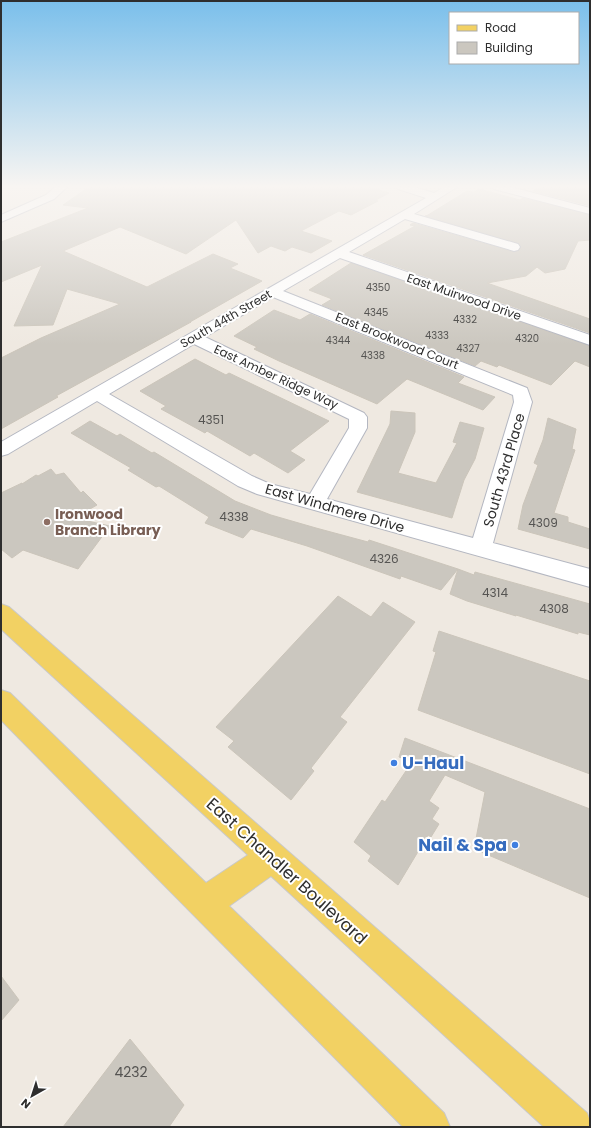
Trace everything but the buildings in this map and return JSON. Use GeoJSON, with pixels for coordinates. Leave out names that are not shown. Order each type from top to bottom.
{"type":"FeatureCollection","features":[{"type":"Feature","properties":{"kind":"main road","name":"East Chandler Boulevard"},"geometry":{"type":"LineString","coordinates":[[1,614],[573,1127]]}},
{"type":"Feature","properties":{"kind":"main road"},"geometry":{"type":"LineString","coordinates":[[1,702],[430,1127]]}},
{"type":"Feature","properties":{"kind":"main road"},"geometry":{"type":"LineString","coordinates":[[204,904],[272,857]]}},
{"type":"Feature","properties":{"kind":"street","name":"South 44th Street"},"geometry":{"type":"LineString","coordinates":[[1,450],[361,240]]}},
{"type":"Feature","properties":{"kind":"street"},"geometry":{"type":"LineString","coordinates":[[489,240],[514,247]]}},
{"type":"Feature","properties":{"kind":"street","name":"East Muirwood Drive"},"geometry":{"type":"LineString","coordinates":[[338,253],[590,340]]}},
{"type":"Feature","properties":{"kind":"street","name":"East Brookwood Court"},"geometry":{"type":"LineString","coordinates":[[273,292],[521,392]]}},
{"type":"Feature","properties":{"kind":"street","name":"East Amber Ridge Way"},"geometry":{"type":"LineString","coordinates":[[194,338],[358,417],[358,428],[315,503]]}},
{"type":"Feature","properties":{"kind":"street","name":"South 43rd Place"},"geometry":{"type":"LineString","coordinates":[[481,548],[523,402],[521,392]]}},
{"type":"Feature","properties":{"kind":"street","name":"East Windmere Drive"},"geometry":{"type":"LineString","coordinates":[[97,394],[245,481],[264,489],[590,578]]}},
{"type":"Feature","properties":{"kind":"place","name":"Ironwood Branch Library"},"geometry":{"type":"Point","coordinates":[47,522]}},
{"type":"Feature","properties":{"kind":"place","name":"U-Haul"},"geometry":{"type":"Point","coordinates":[394,763]}},
{"type":"Feature","properties":{"kind":"place","name":"Nail & Spa"},"geometry":{"type":"Point","coordinates":[515,845]}}]}
